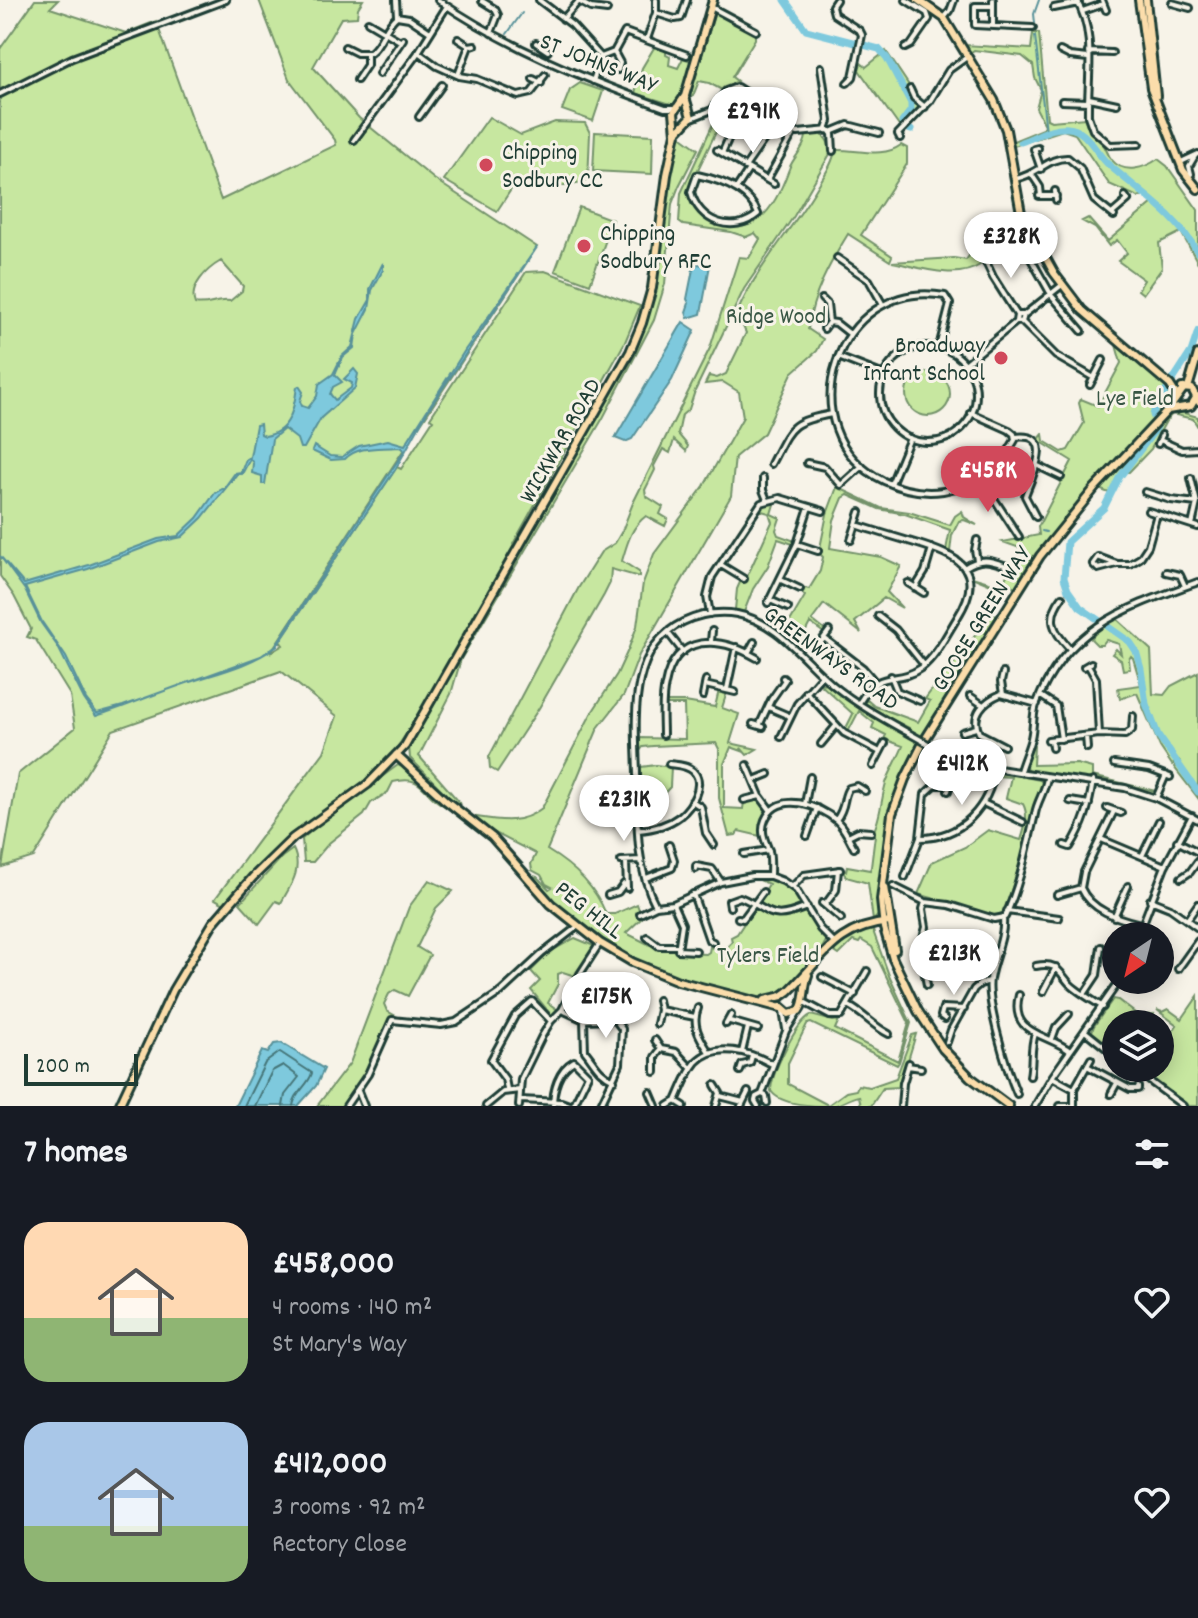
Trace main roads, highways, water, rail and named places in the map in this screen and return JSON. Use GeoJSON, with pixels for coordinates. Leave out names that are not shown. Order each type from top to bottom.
{"type":"FeatureCollection","features":[{"type":"Feature","properties":{"kind":"main road"},"geometry":{"type":"LineString","coordinates":[[918,0],[944,18],[994,100],[1008,140],[1019,205],[1026,224],[1062,285],[1084,312],[1167,382],[1179,403],[1197,412]]}},
{"type":"Feature","properties":{"kind":"main road"},"geometry":{"type":"LineString","coordinates":[[1139,0],[1151,88],[1183,170],[1198,187]]}},
{"type":"Feature","properties":{"kind":"main road"},"geometry":{"type":"LineString","coordinates":[[1146,0],[1156,100]]}},
{"type":"Feature","properties":{"kind":"main road","name":"WICKWAR ROAD"},"geometry":{"type":"LineString","coordinates":[[119,1106],[173,990],[213,923],[293,838],[368,784],[398,753],[635,340],[652,288],[669,162],[676,133],[675,119],[685,96],[711,2]]}},
{"type":"Feature","properties":{"kind":"main road","name":"WICKWAR ROAD"},"geometry":{"type":"LineString","coordinates":[[685,96],[689,108],[688,121]]}},
{"type":"Feature","properties":{"kind":"main road"},"geometry":{"type":"LineString","coordinates":[[678,107],[689,108]]}},
{"type":"Feature","properties":{"kind":"main road"},"geometry":{"type":"LineString","coordinates":[[675,119],[688,121]]}},
{"type":"Feature","properties":{"kind":"main road"},"geometry":{"type":"LineString","coordinates":[[676,133],[688,121]]}},
{"type":"Feature","properties":{"kind":"main road"},"geometry":{"type":"LineString","coordinates":[[1181,162],[1198,187]]}},
{"type":"Feature","properties":{"kind":"main road"},"geometry":{"type":"LineString","coordinates":[[1178,397],[1186,388],[1198,354]]}},
{"type":"Feature","properties":{"kind":"main road"},"geometry":{"type":"LineString","coordinates":[[1188,406],[1197,397],[1198,368]]}},
{"type":"Feature","properties":{"kind":"main road"},"geometry":{"type":"LineString","coordinates":[[1167,382],[1186,388],[1197,397]]}},
{"type":"Feature","properties":{"kind":"main road","name":"GOOSE GREEN WAY"},"geometry":{"type":"LineString","coordinates":[[899,973],[881,900],[892,814],[905,779],[924,741],[1044,551],[1095,488],[1178,397]]}},
{"type":"Feature","properties":{"kind":"main road","name":"GOOSE GREEN WAY"},"geometry":{"type":"LineString","coordinates":[[1168,410],[1188,406]]}},
{"type":"Feature","properties":{"kind":"main road","name":"PEG HILL"},"geometry":{"type":"LineString","coordinates":[[398,753],[495,840],[542,896],[600,943],[645,968],[678,981],[759,1001],[782,1010]]}},
{"type":"Feature","properties":{"kind":"main road"},"geometry":{"type":"LineString","coordinates":[[759,1001],[782,996],[789,991],[851,930],[886,922]]}},
{"type":"Feature","properties":{"kind":"main road","name":"GOOSE GREEN WAY"},"geometry":{"type":"LineString","coordinates":[[886,922],[899,973],[918,1011],[943,1049],[978,1084],[1009,1106]]}},
{"type":"Feature","properties":{"kind":"main road"},"geometry":{"type":"LineString","coordinates":[[874,923],[881,931],[893,959]]}},
{"type":"Feature","properties":{"kind":"main road"},"geometry":{"type":"LineString","coordinates":[[782,996],[782,1010],[789,1014],[798,1012],[809,972]]}},
{"type":"Feature","properties":{"kind":"main road"},"geometry":{"type":"LineString","coordinates":[[789,991],[797,992],[803,999]]}},
{"type":"Feature","properties":{"kind":"water"},"geometry":{"type":"Polygon","coordinates":[[[537,247],[427,412],[395,470],[276,647],[261,656],[275,646],[404,451],[398,447],[370,448],[345,459],[331,460],[312,451],[314,446],[330,456],[342,457],[359,446],[388,440],[405,445],[465,350],[537,247]]]}},
{"type":"Feature","properties":{"kind":"water"},"geometry":{"type":"Polygon","coordinates":[[[383,263],[383,270],[372,290],[369,309],[356,334],[354,348],[343,357],[335,375],[342,382],[333,387],[330,394],[335,400],[351,388],[352,383],[344,379],[354,369],[358,374],[355,388],[321,418],[304,448],[300,448],[297,439],[284,429],[272,439],[265,484],[262,484],[262,476],[252,473],[253,463],[250,459],[242,474],[237,474],[202,518],[182,537],[25,587],[42,622],[66,657],[86,699],[97,713],[164,691],[96,716],[84,699],[58,647],[41,623],[25,590],[0,556],[24,584],[89,565],[158,539],[178,536],[197,518],[215,493],[224,488],[235,473],[241,472],[246,459],[250,457],[256,425],[260,424],[261,434],[265,436],[280,430],[289,418],[299,386],[303,392],[302,406],[308,408],[317,396],[319,384],[333,374],[342,356],[352,347],[359,319],[370,300],[370,289],[383,263]]]}},
{"type":"Feature","properties":{"kind":"water"},"geometry":{"type":"Polygon","coordinates":[[[694,264],[710,265],[701,314],[688,318],[687,299],[694,264]]]}},
{"type":"Feature","properties":{"kind":"water"},"geometry":{"type":"Polygon","coordinates":[[[683,322],[695,330],[672,380],[632,439],[625,442],[615,438],[683,322]]]}},
{"type":"Feature","properties":{"kind":"water"},"geometry":{"type":"Polygon","coordinates":[[[261,656],[243,665],[177,686],[261,656]]]}},
{"type":"Feature","properties":{"kind":"water"},"geometry":{"type":"Polygon","coordinates":[[[281,1043],[324,1069],[316,1086],[298,1106],[235,1106],[262,1051],[268,1053],[274,1044],[281,1043]]]}},
{"type":"Feature","properties":{"kind":"waterway"},"geometry":{"type":"LineString","coordinates":[[785,0],[806,30],[879,49],[911,103],[911,110],[902,122],[904,127],[911,130]]}},
{"type":"Feature","properties":{"kind":"waterway"},"geometry":{"type":"LineString","coordinates":[[1035,23],[1034,14],[1039,0]]}},
{"type":"Feature","properties":{"kind":"waterway"},"geometry":{"type":"LineString","coordinates":[[507,34],[522,13]]}},
{"type":"Feature","properties":{"kind":"waterway"},"geometry":{"type":"LineString","coordinates":[[1035,36],[1046,131]]}},
{"type":"Feature","properties":{"kind":"waterway"},"geometry":{"type":"LineString","coordinates":[[1021,142],[1056,129],[1075,129],[1109,165],[1169,216],[1198,253]]}},
{"type":"Feature","properties":{"kind":"waterway"},"geometry":{"type":"LineString","coordinates":[[1198,331],[1191,352],[1155,408],[1153,415],[1157,427],[1119,478],[1104,508],[1067,542],[1064,578],[1080,607],[1130,642],[1136,651],[1146,704],[1158,735],[1198,792]]}},
{"type":"Feature","properties":{"kind":"waterway"},"geometry":{"type":"LineString","coordinates":[[1042,531],[1046,532]]}},
{"type":"Feature","properties":{"kind":"place","name":"Chipping Sodbury CC"},"geometry":{"type":"Point","coordinates":[486,165]}},
{"type":"Feature","properties":{"kind":"place","name":"Chipping Sodbury RFC"},"geometry":{"type":"Point","coordinates":[584,246]}},
{"type":"Feature","properties":{"kind":"place","name":"Broadway Infant School"},"geometry":{"type":"Point","coordinates":[1001,358]}},
{"type":"Feature","properties":{"kind":"park label","name":"Ridge Wood"},"geometry":{"type":"Point","coordinates":[776,315]}},
{"type":"Feature","properties":{"kind":"park label","name":"Lye Field"},"geometry":{"type":"Point","coordinates":[1135,397]}},
{"type":"Feature","properties":{"kind":"park label","name":"Tylers Field"},"geometry":{"type":"Point","coordinates":[768,954]}}]}
